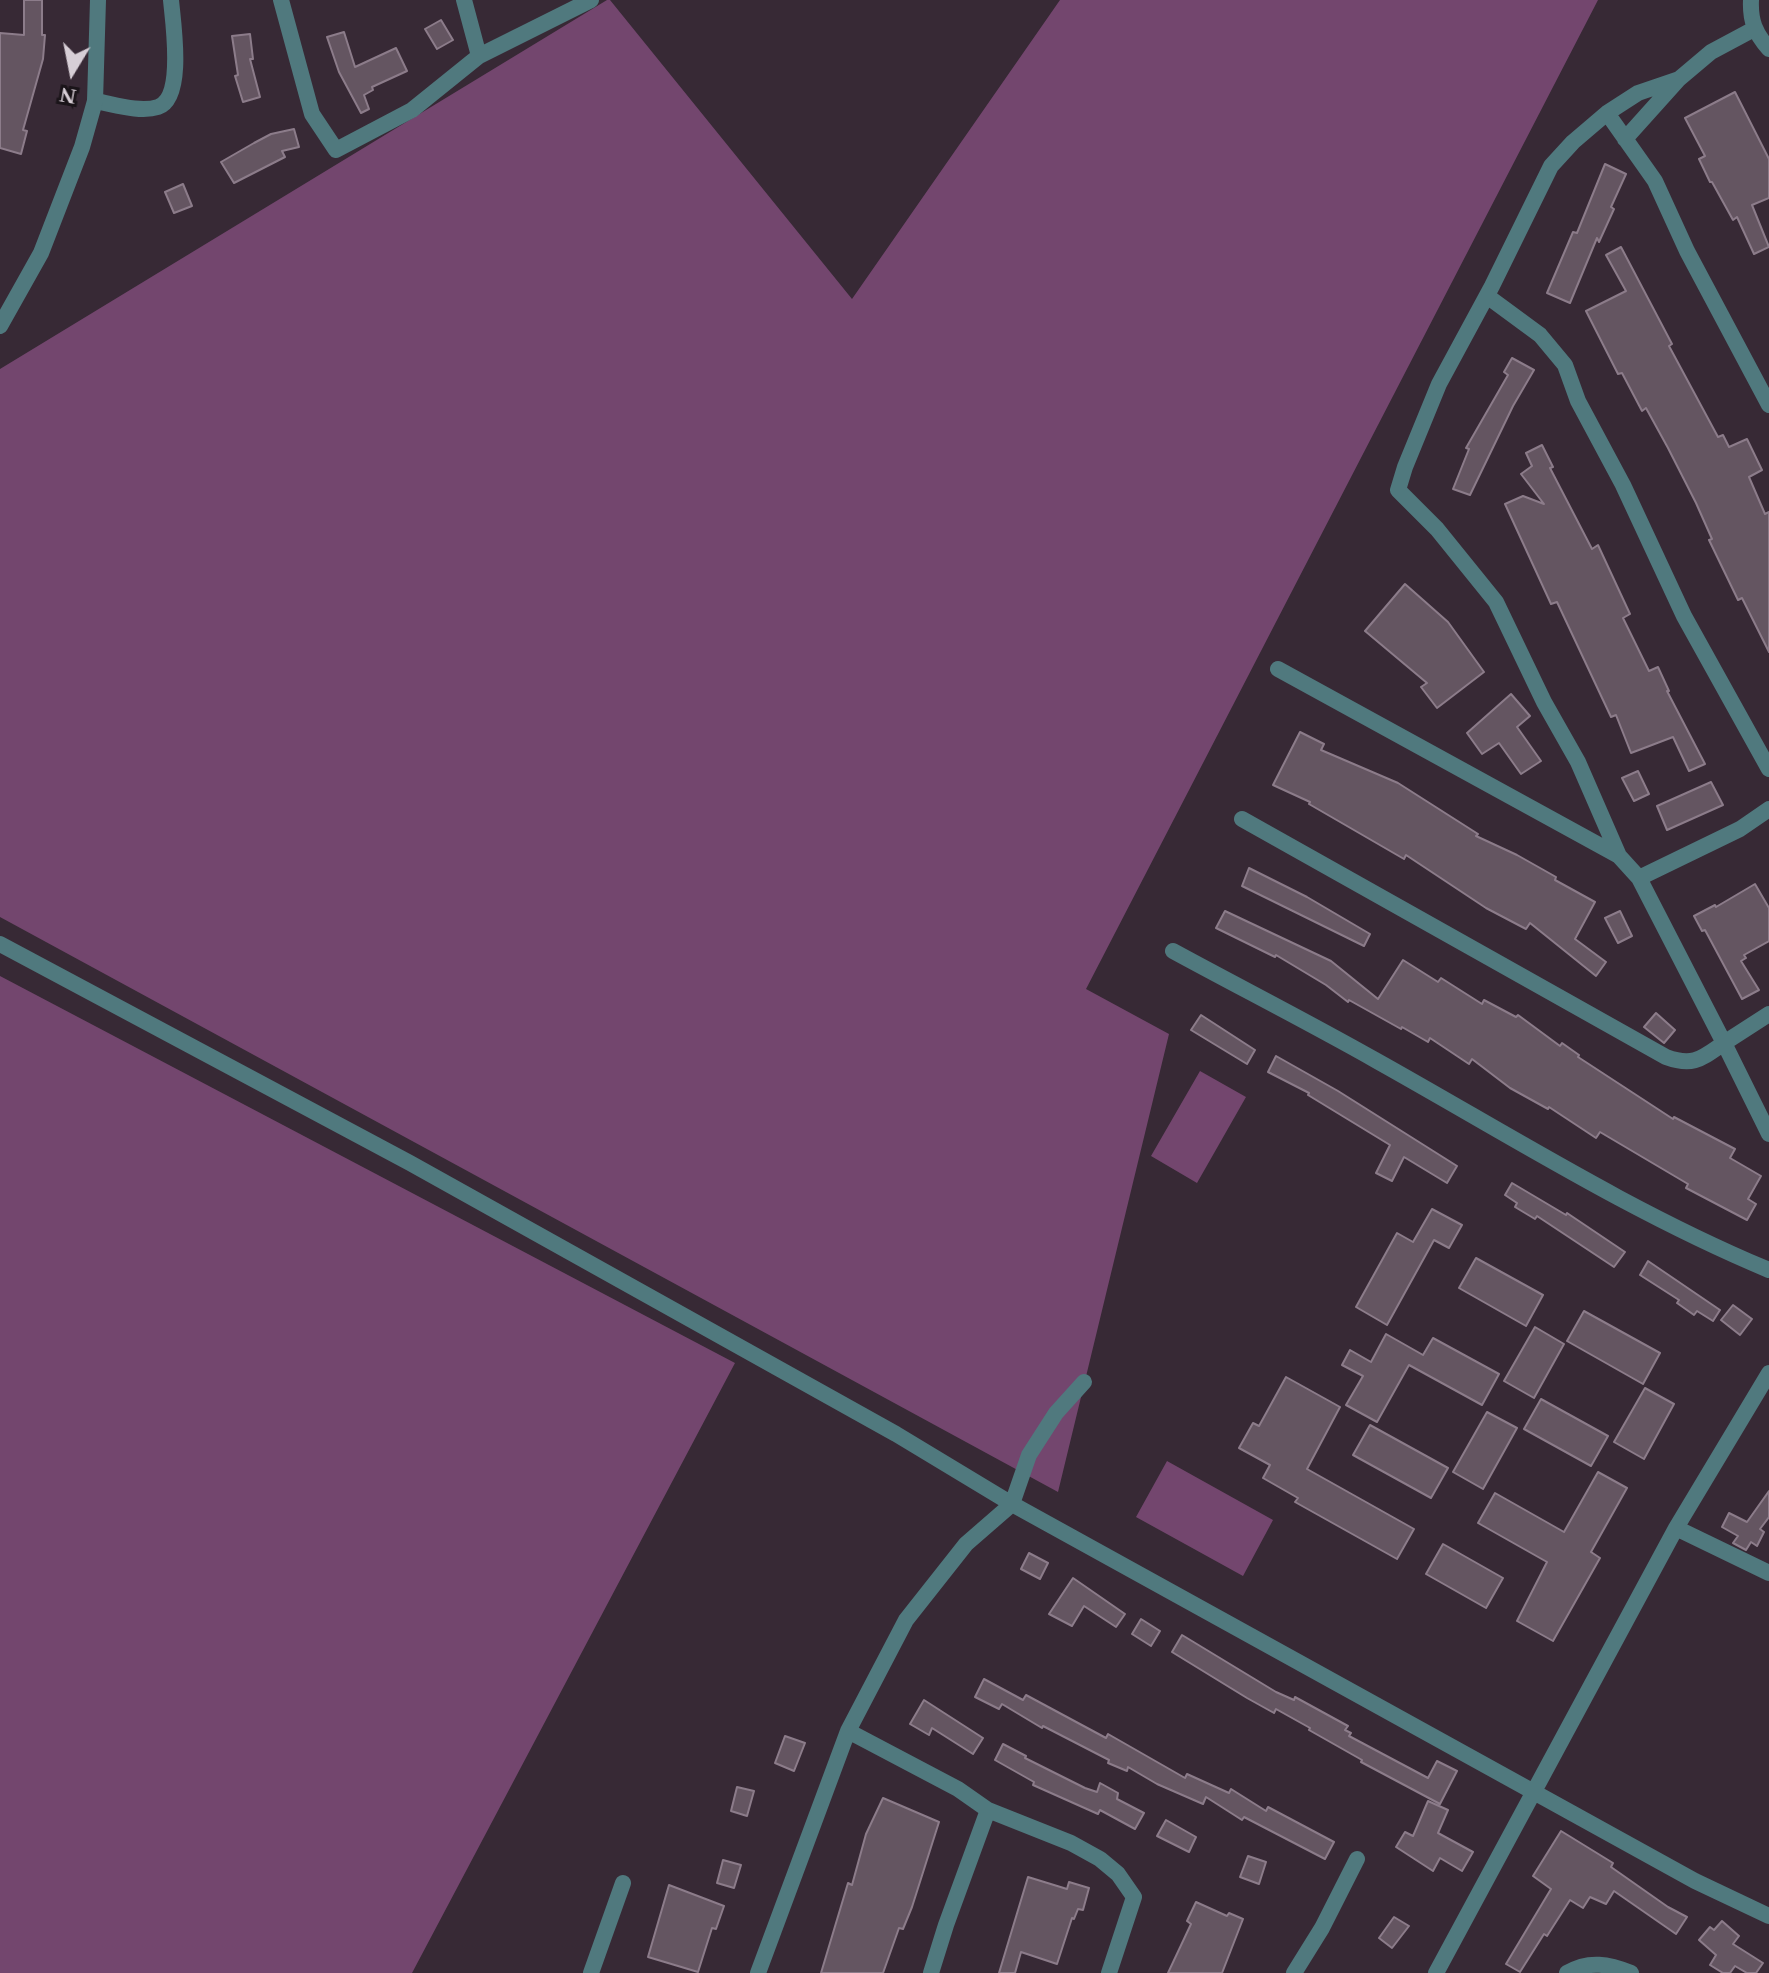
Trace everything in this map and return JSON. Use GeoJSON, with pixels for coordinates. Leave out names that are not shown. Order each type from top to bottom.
{"type":"FeatureCollection","features":[{"type":"Feature","properties":{"kind":"street"},"geometry":{"type":"LineString","coordinates":[[0,326],[41,253],[82,147],[95,101],[98,0]]}},
{"type":"Feature","properties":{"kind":"street"},"geometry":{"type":"LineString","coordinates":[[95,101],[146,108],[159,107],[167,101],[175,70],[171,0]]}},
{"type":"Feature","properties":{"kind":"street"},"geometry":{"type":"LineString","coordinates":[[281,0],[312,114],[336,150],[412,110],[479,56],[591,0]]}},
{"type":"Feature","properties":{"kind":"street"},"geometry":{"type":"LineString","coordinates":[[464,0],[479,56]]}},
{"type":"Feature","properties":{"kind":"street"},"geometry":{"type":"LineString","coordinates":[[1751,0],[1750,18],[1754,29],[1769,49]]}},
{"type":"Feature","properties":{"kind":"street"},"geometry":{"type":"LineString","coordinates":[[1625,139],[1679,79],[1711,52],[1754,29]]}},
{"type":"Feature","properties":{"kind":"street"},"geometry":{"type":"LineString","coordinates":[[1679,79],[1638,93],[1607,113],[1551,166],[1487,296],[1439,384],[1398,490],[1437,529],[1496,602],[1544,702],[1578,762],[1619,856],[1639,878],[1769,1134]]}},
{"type":"Feature","properties":{"kind":"street"},"geometry":{"type":"LineString","coordinates":[[1607,113],[1655,181],[1687,251],[1769,405]]}},
{"type":"Feature","properties":{"kind":"street"},"geometry":{"type":"LineString","coordinates":[[1487,296],[1540,335],[1565,365],[1578,401],[1623,485],[1671,591],[1769,769]]}},
{"type":"Feature","properties":{"kind":"street"},"geometry":{"type":"LineString","coordinates":[[1278,669],[1619,856]]}},
{"type":"Feature","properties":{"kind":"street"},"geometry":{"type":"LineString","coordinates":[[1639,878],[1740,829],[1769,809]]}},
{"type":"Feature","properties":{"kind":"street"},"geometry":{"type":"LineString","coordinates":[[1242,819],[1666,1057],[1682,1063],[1700,1060],[1769,1014]]}},
{"type":"Feature","properties":{"kind":"street"},"geometry":{"type":"LineString","coordinates":[[0,944],[410,1163],[766,1360],[1012,1504],[1695,1881],[1769,1916]]}},
{"type":"Feature","properties":{"kind":"street"},"geometry":{"type":"LineString","coordinates":[[1173,951],[1703,1242],[1769,1270]]}},
{"type":"Feature","properties":{"kind":"street"},"geometry":{"type":"LineString","coordinates":[[1436,1973],[1676,1528],[1769,1373]]}},
{"type":"Feature","properties":{"kind":"street"},"geometry":{"type":"LineString","coordinates":[[758,1973],[848,1731],[906,1620],[966,1544],[1012,1504],[1029,1455],[1056,1413],[1084,1382]]}},
{"type":"Feature","properties":{"kind":"street"},"geometry":{"type":"LineString","coordinates":[[1676,1528],[1769,1573]]}},
{"type":"Feature","properties":{"kind":"street"},"geometry":{"type":"LineString","coordinates":[[848,1731],[958,1789],[988,1810],[1071,1843],[1100,1859],[1127,1885],[1134,1897],[1109,1973]]}},
{"type":"Feature","properties":{"kind":"street"},"geometry":{"type":"LineString","coordinates":[[931,1973],[988,1810]]}},
{"type":"Feature","properties":{"kind":"street"},"geometry":{"type":"LineString","coordinates":[[1294,1973],[1322,1928],[1357,1859]]}},
{"type":"Feature","properties":{"kind":"street"},"geometry":{"type":"LineString","coordinates":[[591,1973],[623,1883]]}},
{"type":"Feature","properties":{"kind":"street"},"geometry":{"type":"LineString","coordinates":[[1567,1973],[1583,1965],[1597,1964],[1611,1965],[1631,1973]]}},
{"type":"Feature","properties":{"kind":"shaded area"},"geometry":{"type":"Polygon","coordinates":[[[607,0],[852,299],[1060,0],[1598,0],[1086,989],[1169,1034],[1058,1492],[0,917],[0,369],[607,0]]]}},
{"type":"Feature","properties":{"kind":"shaded area"},"geometry":{"type":"Polygon","coordinates":[[[0,976],[735,1363],[412,1973],[0,1973],[0,976]]]}},
{"type":"Feature","properties":{"kind":"shaded area"},"geometry":{"type":"Polygon","coordinates":[[[1200,1071],[1246,1097],[1197,1183],[1151,1156],[1200,1071]]]}},
{"type":"Feature","properties":{"kind":"shaded area"},"geometry":{"type":"Polygon","coordinates":[[[1167,1461],[1273,1520],[1243,1576],[1136,1517],[1167,1461]]]}},
{"type":"Feature","properties":{"kind":"building"},"geometry":{"type":"Polygon","coordinates":[[[24,0],[42,0],[42,35],[45,35],[43,59],[23,130],[27,131],[21,154],[0,148],[0,33],[24,35],[24,0]]]}},
{"type":"Feature","properties":{"kind":"building"},"geometry":{"type":"Polygon","coordinates":[[[441,20],[453,40],[437,49],[425,29],[441,20]]]}},
{"type":"Feature","properties":{"kind":"building"},"geometry":{"type":"Polygon","coordinates":[[[344,32],[355,67],[396,48],[407,71],[372,87],[373,90],[364,95],[369,109],[361,113],[339,72],[327,37],[344,32]]]}},
{"type":"Feature","properties":{"kind":"building"},"geometry":{"type":"Polygon","coordinates":[[[250,34],[253,59],[250,59],[260,97],[243,102],[235,76],[238,75],[232,36],[250,34]]]}},
{"type":"Feature","properties":{"kind":"building"},"geometry":{"type":"Polygon","coordinates":[[[1735,92],[1769,159],[1769,198],[1752,205],[1769,247],[1754,254],[1737,217],[1733,220],[1710,182],[1699,159],[1705,156],[1685,118],[1735,92]]]}},
{"type":"Feature","properties":{"kind":"building"},"geometry":{"type":"Polygon","coordinates":[[[294,129],[299,147],[282,151],[285,157],[234,183],[221,162],[271,134],[294,129]]]}},
{"type":"Feature","properties":{"kind":"building"},"geometry":{"type":"Polygon","coordinates":[[[1605,164],[1626,174],[1611,207],[1614,209],[1599,242],[1597,238],[1570,303],[1547,293],[1573,232],[1577,233],[1605,164]]]}},
{"type":"Feature","properties":{"kind":"building"},"geometry":{"type":"Polygon","coordinates":[[[183,184],[192,206],[174,213],[165,192],[183,184]]]}},
{"type":"Feature","properties":{"kind":"building"},"geometry":{"type":"Polygon","coordinates":[[[1621,247],[1718,437],[1723,435],[1729,447],[1747,439],[1762,470],[1749,477],[1765,514],[1769,512],[1769,652],[1742,598],[1738,600],[1709,540],[1712,539],[1696,503],[1668,448],[1646,408],[1642,411],[1622,373],[1618,374],[1586,311],[1626,291],[1606,255],[1621,247]]]}},
{"type":"Feature","properties":{"kind":"building"},"geometry":{"type":"Polygon","coordinates":[[[1512,358],[1534,370],[1470,495],[1453,489],[1469,449],[1466,448],[1508,375],[1504,372],[1512,358]]]}},
{"type":"Feature","properties":{"kind":"building"},"geometry":{"type":"Polygon","coordinates":[[[1542,445],[1553,467],[1550,468],[1592,549],[1598,545],[1630,614],[1623,618],[1649,671],[1658,667],[1705,764],[1689,771],[1673,737],[1631,753],[1616,715],[1611,717],[1557,602],[1551,604],[1505,504],[1523,496],[1544,504],[1521,474],[1532,466],[1526,453],[1542,445]]]}},
{"type":"Feature","properties":{"kind":"building"},"geometry":{"type":"Polygon","coordinates":[[[1405,584],[1448,622],[1484,672],[1437,708],[1421,687],[1427,683],[1365,631],[1405,584]]]}},
{"type":"Feature","properties":{"kind":"building"},"geometry":{"type":"Polygon","coordinates":[[[1511,694],[1530,716],[1517,727],[1541,761],[1521,774],[1499,743],[1482,754],[1467,733],[1511,694]]]}},
{"type":"Feature","properties":{"kind":"building"},"geometry":{"type":"Polygon","coordinates":[[[1300,732],[1324,744],[1321,750],[1398,783],[1478,834],[1476,836],[1517,855],[1595,902],[1575,939],[1606,962],[1596,976],[1530,923],[1526,929],[1486,908],[1406,855],[1404,859],[1310,802],[1273,785],[1300,732]]]}},
{"type":"Feature","properties":{"kind":"building"},"geometry":{"type":"Polygon","coordinates":[[[1638,771],[1649,794],[1634,801],[1622,778],[1638,771]]]}},
{"type":"Feature","properties":{"kind":"building"},"geometry":{"type":"Polygon","coordinates":[[[1711,782],[1723,805],[1667,830],[1657,806],[1711,782]]]}},
{"type":"Feature","properties":{"kind":"building"},"geometry":{"type":"Polygon","coordinates":[[[1249,868],[1370,934],[1364,946],[1242,886],[1249,868]]]}},
{"type":"Feature","properties":{"kind":"building"},"geometry":{"type":"Polygon","coordinates":[[[1755,884],[1769,908],[1769,941],[1744,955],[1746,958],[1741,961],[1759,990],[1742,999],[1705,930],[1702,931],[1694,916],[1755,884]]]}},
{"type":"Feature","properties":{"kind":"building"},"geometry":{"type":"Polygon","coordinates":[[[1225,911],[1331,961],[1378,999],[1403,960],[1438,982],[1441,978],[1482,1004],[1484,1000],[1516,1017],[1518,1015],[1673,1119],[1735,1149],[1730,1158],[1761,1176],[1748,1199],[1756,1204],[1747,1220],[1686,1188],[1688,1184],[1600,1132],[1596,1138],[1549,1107],[1510,1088],[1472,1059],[1469,1064],[1430,1038],[1428,1042],[1348,1002],[1276,955],[1216,928],[1225,911]]]}},
{"type":"Feature","properties":{"kind":"building"},"geometry":{"type":"Polygon","coordinates":[[[1620,911],[1632,936],[1618,943],[1605,918],[1620,911]]]}},
{"type":"Feature","properties":{"kind":"building"},"geometry":{"type":"Polygon","coordinates":[[[1656,1013],[1675,1030],[1664,1043],[1644,1027],[1656,1013]]]}},
{"type":"Feature","properties":{"kind":"building"},"geometry":{"type":"Polygon","coordinates":[[[1201,1015],[1255,1050],[1247,1064],[1191,1030],[1201,1015]]]}},
{"type":"Feature","properties":{"kind":"building"},"geometry":{"type":"Polygon","coordinates":[[[1276,1056],[1457,1166],[1447,1183],[1404,1157],[1392,1181],[1376,1173],[1390,1145],[1309,1093],[1268,1072],[1276,1056]]]}},
{"type":"Feature","properties":{"kind":"building"},"geometry":{"type":"Polygon","coordinates":[[[1512,1183],[1567,1213],[1625,1252],[1614,1267],[1537,1216],[1535,1219],[1515,1207],[1517,1203],[1505,1195],[1512,1183]]]}},
{"type":"Feature","properties":{"kind":"building"},"geometry":{"type":"Polygon","coordinates":[[[1432,1209],[1462,1225],[1449,1248],[1434,1240],[1387,1325],[1356,1307],[1397,1233],[1413,1242],[1432,1209]]]}},
{"type":"Feature","properties":{"kind":"building"},"geometry":{"type":"Polygon","coordinates":[[[1476,1258],[1543,1295],[1526,1326],[1459,1288],[1476,1258]]]}},
{"type":"Feature","properties":{"kind":"building"},"geometry":{"type":"Polygon","coordinates":[[[1648,1261],[1720,1310],[1713,1321],[1697,1311],[1694,1315],[1677,1303],[1679,1300],[1640,1275],[1648,1261]]]}},
{"type":"Feature","properties":{"kind":"building"},"geometry":{"type":"Polygon","coordinates":[[[1733,1305],[1752,1319],[1740,1335],[1721,1320],[1733,1305]]]}},
{"type":"Feature","properties":{"kind":"building"},"geometry":{"type":"Polygon","coordinates":[[[1584,1311],[1660,1353],[1643,1384],[1567,1341],[1584,1311]]]}},
{"type":"Feature","properties":{"kind":"building"},"geometry":{"type":"Polygon","coordinates":[[[1535,1327],[1564,1344],[1534,1398],[1504,1381],[1535,1327]]]}},
{"type":"Feature","properties":{"kind":"building"},"geometry":{"type":"Polygon","coordinates":[[[1386,1334],[1423,1355],[1433,1338],[1499,1374],[1482,1405],[1409,1365],[1377,1422],[1346,1405],[1363,1376],[1342,1365],[1350,1350],[1371,1362],[1386,1334]]]}},
{"type":"Feature","properties":{"kind":"building"},"geometry":{"type":"Polygon","coordinates":[[[1286,1377],[1340,1407],[1307,1469],[1414,1529],[1397,1559],[1295,1502],[1298,1498],[1263,1478],[1270,1465],[1239,1448],[1253,1423],[1259,1426],[1286,1377]]]}},
{"type":"Feature","properties":{"kind":"building"},"geometry":{"type":"Polygon","coordinates":[[[1645,1388],[1674,1404],[1644,1459],[1614,1442],[1645,1388]]]}},
{"type":"Feature","properties":{"kind":"building"},"geometry":{"type":"Polygon","coordinates":[[[1541,1399],[1608,1436],[1591,1466],[1524,1429],[1541,1399]]]}},
{"type":"Feature","properties":{"kind":"building"},"geometry":{"type":"Polygon","coordinates":[[[1487,1412],[1517,1428],[1483,1489],[1453,1472],[1487,1412]]]}},
{"type":"Feature","properties":{"kind":"building"},"geometry":{"type":"Polygon","coordinates":[[[1370,1425],[1448,1468],[1431,1498],[1353,1455],[1370,1425]]]}},
{"type":"Feature","properties":{"kind":"building"},"geometry":{"type":"Polygon","coordinates":[[[1598,1472],[1627,1488],[1591,1552],[1600,1558],[1553,1641],[1517,1621],[1547,1562],[1478,1523],[1495,1493],[1564,1532],[1598,1472]]]}},
{"type":"Feature","properties":{"kind":"building"},"geometry":{"type":"Polygon","coordinates":[[[1769,1491],[1769,1517],[1760,1529],[1764,1532],[1757,1546],[1751,1542],[1746,1550],[1733,1543],[1738,1536],[1722,1527],[1729,1513],[1747,1522],[1769,1491]]]}},
{"type":"Feature","properties":{"kind":"building"},"geometry":{"type":"Polygon","coordinates":[[[1443,1544],[1503,1578],[1486,1608],[1426,1574],[1443,1544]]]}},
{"type":"Feature","properties":{"kind":"building"},"geometry":{"type":"Polygon","coordinates":[[[1029,1553],[1048,1563],[1040,1579],[1021,1569],[1029,1553]]]}},
{"type":"Feature","properties":{"kind":"building"},"geometry":{"type":"Polygon","coordinates":[[[1073,1578],[1125,1614],[1116,1627],[1084,1606],[1072,1626],[1049,1614],[1073,1578]]]}},
{"type":"Feature","properties":{"kind":"building"},"geometry":{"type":"Polygon","coordinates":[[[1141,1619],[1160,1631],[1151,1646],[1132,1634],[1141,1619]]]}},
{"type":"Feature","properties":{"kind":"building"},"geometry":{"type":"Polygon","coordinates":[[[1182,1635],[1276,1692],[1294,1700],[1295,1697],[1348,1726],[1345,1730],[1351,1733],[1349,1736],[1428,1778],[1437,1761],[1457,1771],[1440,1804],[1361,1762],[1276,1709],[1274,1713],[1247,1698],[1172,1652],[1182,1635]]]}},
{"type":"Feature","properties":{"kind":"building"},"geometry":{"type":"Polygon","coordinates":[[[984,1679],[1023,1700],[1026,1695],[1106,1738],[1108,1734],[1185,1778],[1187,1774],[1229,1793],[1231,1789],[1266,1811],[1268,1807],[1334,1842],[1325,1859],[1244,1817],[1242,1820],[1206,1797],[1203,1804],[1157,1784],[1128,1767],[1127,1771],[1108,1763],[1109,1760],[1042,1728],[1002,1704],[999,1709],[975,1697],[984,1679]]]}},
{"type":"Feature","properties":{"kind":"building"},"geometry":{"type":"Polygon","coordinates":[[[924,1700],[983,1738],[973,1754],[932,1728],[929,1735],[910,1724],[924,1700]]]}},
{"type":"Feature","properties":{"kind":"building"},"geometry":{"type":"Polygon","coordinates":[[[785,1736],[805,1743],[794,1771],[775,1763],[785,1736]]]}},
{"type":"Feature","properties":{"kind":"building"},"geometry":{"type":"Polygon","coordinates":[[[1003,1744],[1085,1788],[1097,1792],[1100,1783],[1118,1793],[1117,1799],[1144,1813],[1135,1829],[1100,1810],[1098,1814],[1033,1785],[1034,1782],[995,1760],[1003,1744]]]}},
{"type":"Feature","properties":{"kind":"building"},"geometry":{"type":"Polygon","coordinates":[[[737,1787],[754,1791],[747,1816],[731,1811],[737,1787]]]}},
{"type":"Feature","properties":{"kind":"building"},"geometry":{"type":"Polygon","coordinates":[[[883,1798],[939,1822],[912,1907],[903,1929],[899,1928],[883,1973],[821,1973],[848,1883],[852,1885],[866,1834],[883,1798]]]}},
{"type":"Feature","properties":{"kind":"building"},"geometry":{"type":"Polygon","coordinates":[[[1428,1801],[1448,1810],[1438,1833],[1473,1852],[1462,1871],[1440,1858],[1433,1871],[1396,1847],[1405,1832],[1413,1836],[1428,1801]]]}},
{"type":"Feature","properties":{"kind":"building"},"geometry":{"type":"Polygon","coordinates":[[[1166,1820],[1196,1837],[1189,1852],[1157,1836],[1166,1820]]]}},
{"type":"Feature","properties":{"kind":"building"},"geometry":{"type":"Polygon","coordinates":[[[1561,1831],[1613,1863],[1611,1867],[1687,1917],[1676,1934],[1614,1891],[1606,1904],[1590,1897],[1583,1908],[1570,1900],[1520,1972],[1506,1964],[1551,1889],[1533,1876],[1561,1831]]]}},
{"type":"Feature","properties":{"kind":"building"},"geometry":{"type":"Polygon","coordinates":[[[1248,1856],[1266,1862],[1259,1884],[1240,1877],[1248,1856]]]}},
{"type":"Feature","properties":{"kind":"building"},"geometry":{"type":"Polygon","coordinates":[[[723,1860],[741,1865],[734,1888],[717,1883],[723,1860]]]}},
{"type":"Feature","properties":{"kind":"building"},"geometry":{"type":"Polygon","coordinates":[[[1028,1877],[1067,1889],[1069,1882],[1089,1888],[1083,1910],[1078,1909],[1072,1918],[1057,1964],[1021,1952],[1015,1973],[999,1973],[1028,1877]]]}},
{"type":"Feature","properties":{"kind":"building"},"geometry":{"type":"Polygon","coordinates":[[[669,1885],[724,1906],[716,1929],[712,1928],[698,1972],[648,1957],[669,1885]]]}},
{"type":"Feature","properties":{"kind":"building"},"geometry":{"type":"Polygon","coordinates":[[[1196,1902],[1227,1916],[1229,1913],[1243,1919],[1222,1973],[1168,1973],[1191,1924],[1187,1921],[1196,1902]]]}},
{"type":"Feature","properties":{"kind":"building"},"geometry":{"type":"Polygon","coordinates":[[[1394,1917],[1409,1926],[1392,1948],[1379,1938],[1394,1917]]]}},
{"type":"Feature","properties":{"kind":"building"},"geometry":{"type":"Polygon","coordinates":[[[1722,1921],[1739,1936],[1733,1944],[1763,1963],[1756,1973],[1747,1973],[1735,1966],[1730,1973],[1723,1973],[1710,1965],[1716,1955],[1699,1940],[1710,1927],[1714,1930],[1722,1921]]]}}]}
